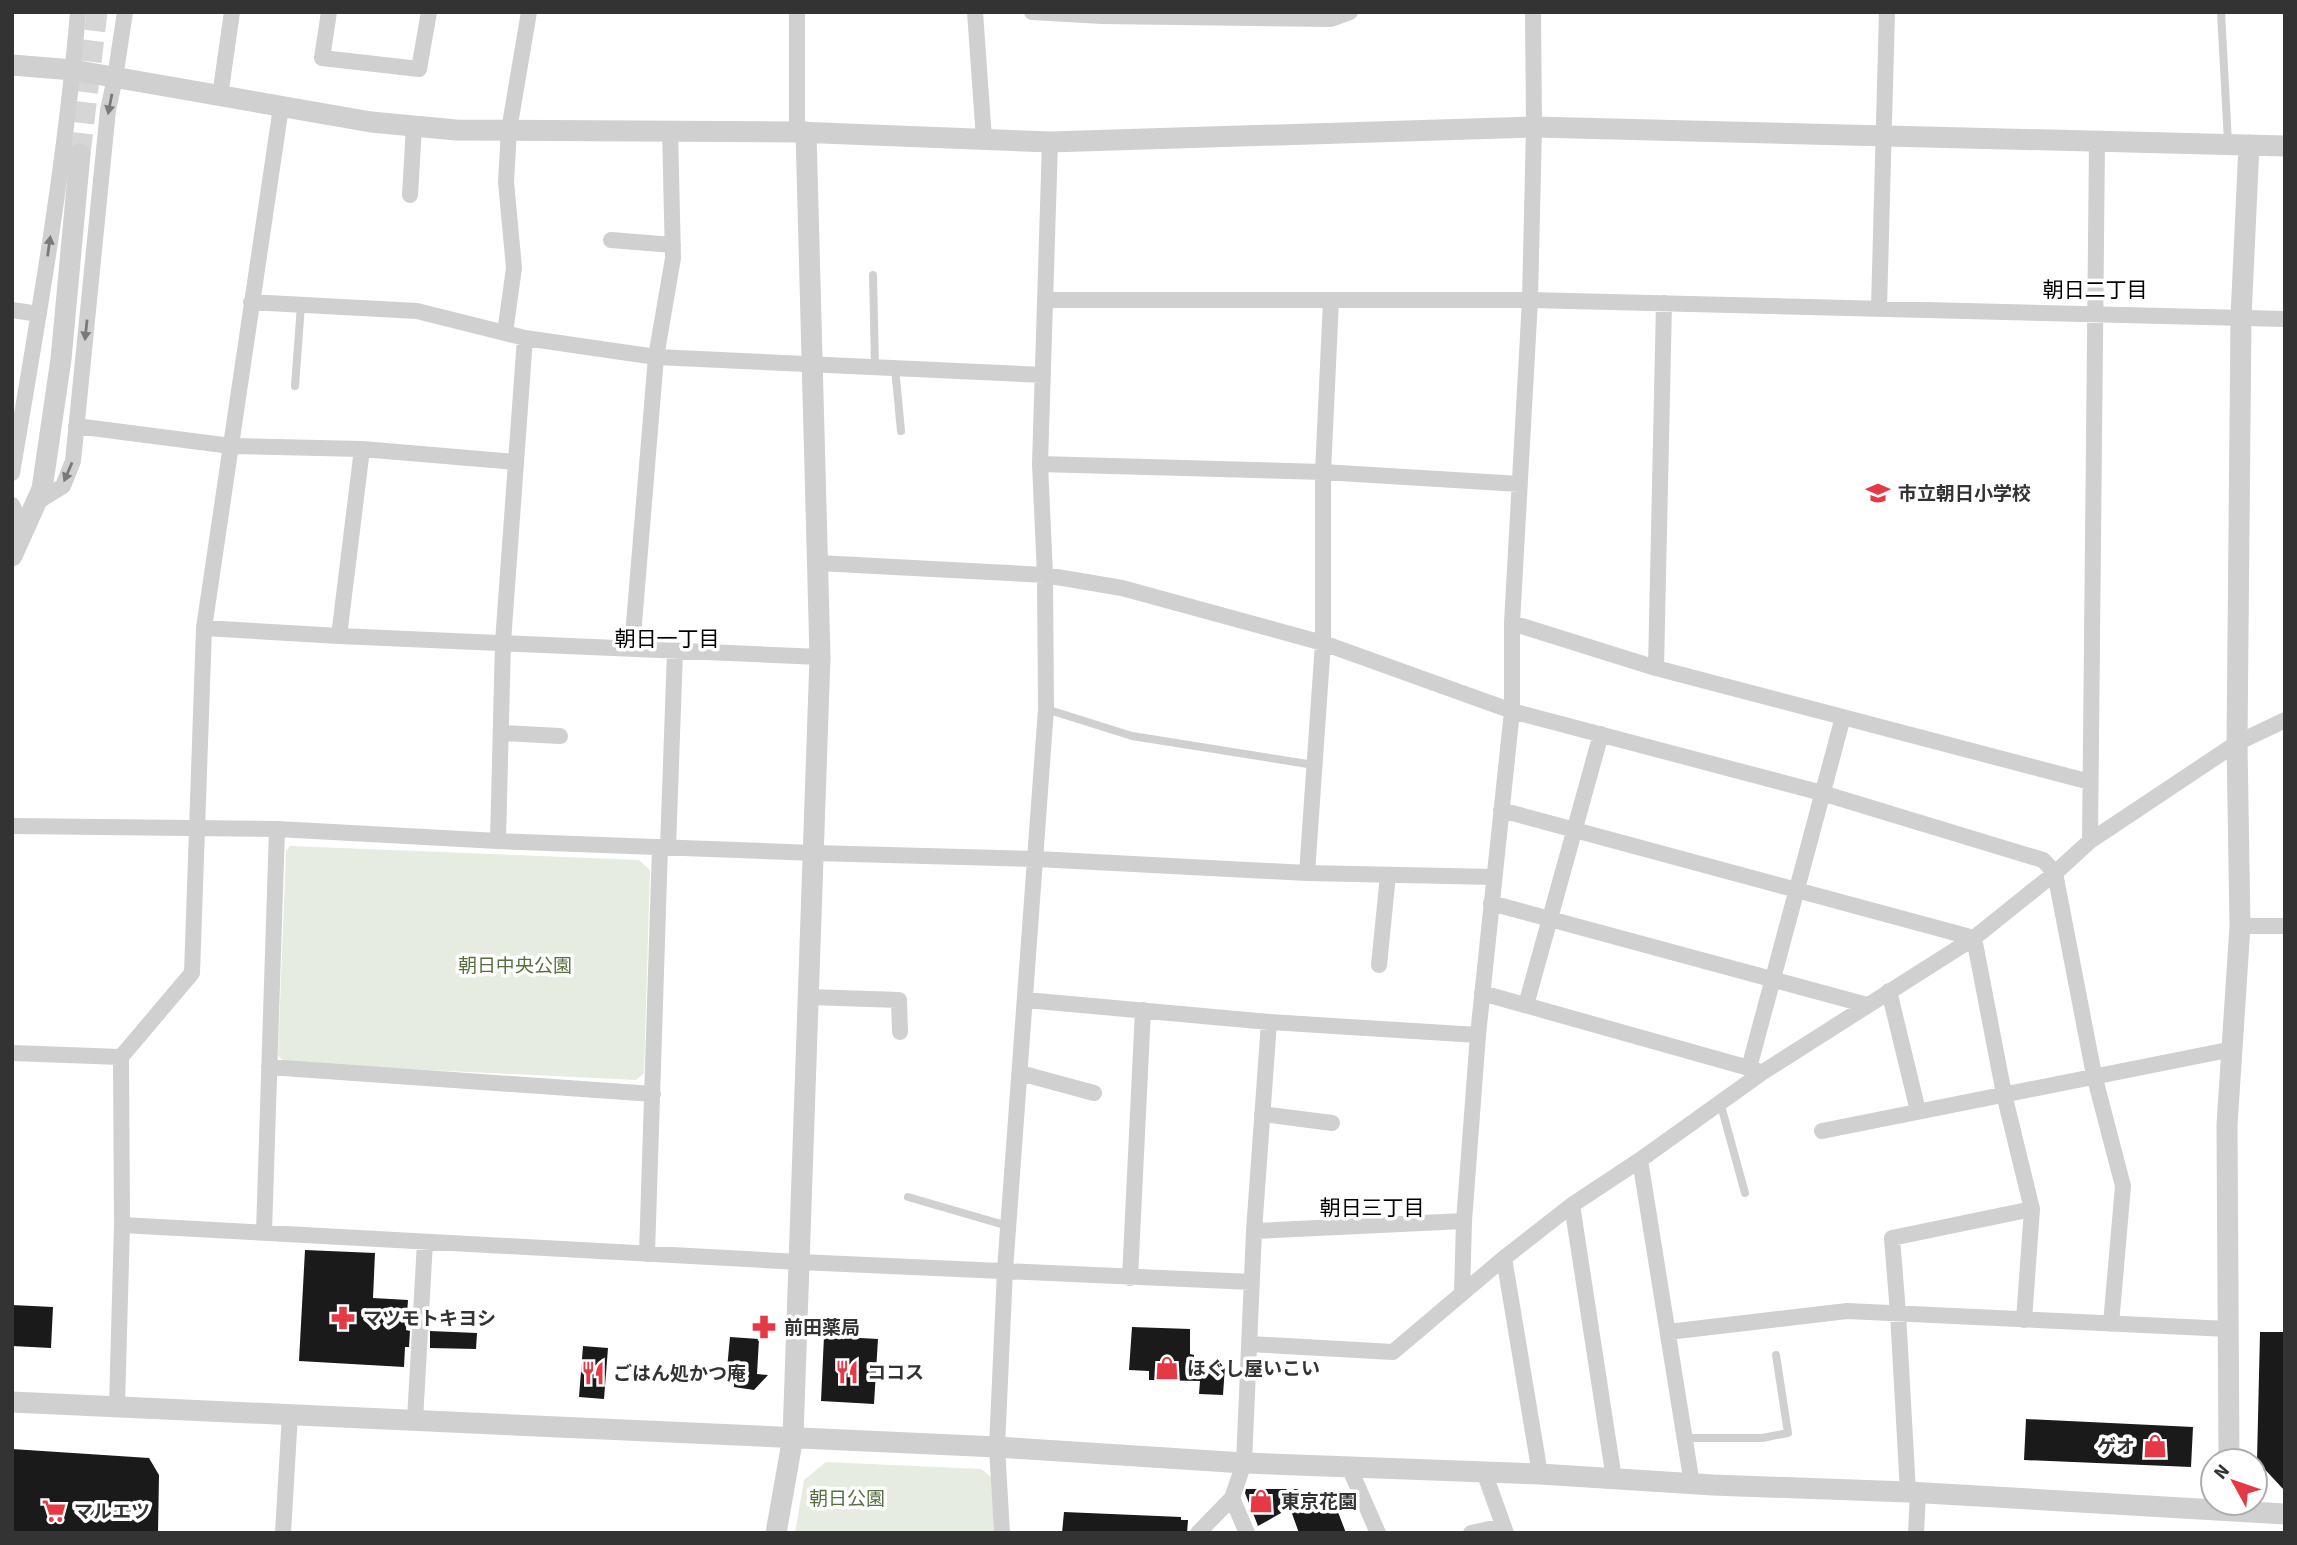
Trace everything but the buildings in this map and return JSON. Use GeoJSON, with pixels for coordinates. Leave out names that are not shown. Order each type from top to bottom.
{"type":"FeatureCollection","features":[{"type":"Feature","properties":{"kind":"street"},"geometry":{"type":"LineString","coordinates":[[12,473],[39,314],[73,70],[78,12]]}},
{"type":"Feature","properties":{"kind":"street"},"geometry":{"type":"LineString","coordinates":[[19,511],[63,486],[73,461],[108,110],[116,78],[125,12]]}},
{"type":"Feature","properties":{"kind":"street"},"geometry":{"type":"LineString","coordinates":[[219,96],[232,12]]}},
{"type":"Feature","properties":{"kind":"street"},"geometry":{"type":"LineString","coordinates":[[329,12],[322,58],[419,69],[429,12]]}},
{"type":"Feature","properties":{"kind":"street"},"geometry":{"type":"LineString","coordinates":[[505,333],[514,268],[506,182],[509,130],[529,12]]}},
{"type":"Feature","properties":{"kind":"street"},"geometry":{"type":"LineString","coordinates":[[776,1533],[793,1437],[820,657],[813,364],[797,12]]}},
{"type":"Feature","properties":{"kind":"street"},"geometry":{"type":"LineString","coordinates":[[975,12],[984,139]]}},
{"type":"Feature","properties":{"kind":"street"},"geometry":{"type":"LineString","coordinates":[[1032,12],[1102,16],[1318,19],[1331,19],[1350,12]]}},
{"type":"Feature","properties":{"kind":"street"},"geometry":{"type":"LineString","coordinates":[[1462,1293],[1464,1221],[1478,1035],[1512,710],[1512,623],[1530,300],[1534,127],[1533,12]]}},
{"type":"Feature","properties":{"kind":"street"},"geometry":{"type":"LineString","coordinates":[[1879,308],[1887,12]]}},
{"type":"Feature","properties":{"kind":"street"},"geometry":{"type":"LineString","coordinates":[[12,65],[73,70],[371,122],[457,130],[801,132],[1049,142],[1534,127],[2285,146]]}},
{"type":"Feature","properties":{"kind":"street"},"geometry":{"type":"LineString","coordinates":[[117,1406],[122,1226],[121,1057],[192,973],[204,628],[281,107]]}},
{"type":"Feature","properties":{"kind":"street"},"geometry":{"type":"LineString","coordinates":[[410,195],[414,126]]}},
{"type":"Feature","properties":{"kind":"street"},"geometry":{"type":"LineString","coordinates":[[632,648],[656,357],[673,258],[670,130]]}},
{"type":"Feature","properties":{"kind":"street"},"geometry":{"type":"LineString","coordinates":[[2090,841],[2097,141]]}},
{"type":"Feature","properties":{"kind":"street"},"geometry":{"type":"LineString","coordinates":[[1002,1533],[997,1447],[1005,1270],[1046,709],[1045,575],[1040,464],[1049,142]]}},
{"type":"Feature","properties":{"kind":"street"},"geometry":{"type":"LineString","coordinates":[[2229,1447],[2227,1125],[2240,926],[2237,743],[2241,317],[2239,144]]}},
{"type":"Feature","properties":{"kind":"street"},"geometry":{"type":"LineString","coordinates":[[12,556],[19,511],[42,489],[61,359],[80,154]]}},
{"type":"Feature","properties":{"kind":"street"},"geometry":{"type":"LineString","coordinates":[[611,240],[673,245]]}},
{"type":"Feature","properties":{"kind":"street"},"geometry":{"type":"LineString","coordinates":[[1046,300],[1530,300],[2285,319]]}},
{"type":"Feature","properties":{"kind":"street"},"geometry":{"type":"LineString","coordinates":[[1307,873],[1323,643],[1323,472],[1331,300]]}},
{"type":"Feature","properties":{"kind":"street"},"geometry":{"type":"LineString","coordinates":[[251,302],[417,311],[525,338],[656,357],[1043,375]]}},
{"type":"Feature","properties":{"kind":"street"},"geometry":{"type":"LineString","coordinates":[[1656,668],[1664,303]]}},
{"type":"Feature","properties":{"kind":"street"},"geometry":{"type":"LineString","coordinates":[[12,310],[39,314]]}},
{"type":"Feature","properties":{"kind":"street"},"geometry":{"type":"LineString","coordinates":[[498,841],[503,642],[525,338]]}},
{"type":"Feature","properties":{"kind":"street"},"geometry":{"type":"LineString","coordinates":[[76,426],[231,446],[362,449],[516,462]]}},
{"type":"Feature","properties":{"kind":"street"},"geometry":{"type":"LineString","coordinates":[[339,636],[362,449]]}},
{"type":"Feature","properties":{"kind":"street"},"geometry":{"type":"LineString","coordinates":[[1040,464],[1323,472],[1520,484]]}},
{"type":"Feature","properties":{"kind":"street"},"geometry":{"type":"LineString","coordinates":[[818,563],[1045,575],[1122,588],[1323,643],[1512,710],[1822,793],[2043,860],[2054,873],[2094,1076],[2123,1186],[2111,1324]]}},
{"type":"Feature","properties":{"kind":"street"},"geometry":{"type":"LineString","coordinates":[[1512,623],[1656,668],[2090,782]]}},
{"type":"Feature","properties":{"kind":"street"},"geometry":{"type":"LineString","coordinates":[[204,628],[820,657]]}},
{"type":"Feature","properties":{"kind":"street"},"geometry":{"type":"LineString","coordinates":[[647,1254],[674,651]]}},
{"type":"Feature","properties":{"kind":"street"},"geometry":{"type":"LineString","coordinates":[[1756,1070],[1772,979],[1843,717]]}},
{"type":"Feature","properties":{"kind":"street"},"geometry":{"type":"LineString","coordinates":[[1250,1344],[1393,1352],[1504,1258],[1572,1205],[1720,1102],[1756,1070],[1974,938],[2090,841],[2237,743],[2285,720]]}},
{"type":"Feature","properties":{"kind":"street"},"geometry":{"type":"LineString","coordinates":[[501,733],[559,736]]}},
{"type":"Feature","properties":{"kind":"street"},"geometry":{"type":"LineString","coordinates":[[1526,1006],[1601,734]]}},
{"type":"Feature","properties":{"kind":"street"},"geometry":{"type":"LineString","coordinates":[[1502,810],[1974,938]]}},
{"type":"Feature","properties":{"kind":"street"},"geometry":{"type":"LineString","coordinates":[[12,826],[277,829],[664,848],[1037,859],[1307,873],[1494,877]]}},
{"type":"Feature","properties":{"kind":"street"},"geometry":{"type":"LineString","coordinates":[[264,1232],[277,829]]}},
{"type":"Feature","properties":{"kind":"street"},"geometry":{"type":"LineString","coordinates":[[1378,965],[1388,875]]}},
{"type":"Feature","properties":{"kind":"street"},"geometry":{"type":"LineString","coordinates":[[1492,903],[1867,1005]]}},
{"type":"Feature","properties":{"kind":"street"},"geometry":{"type":"LineString","coordinates":[[2240,926],[2285,926]]}},
{"type":"Feature","properties":{"kind":"street"},"geometry":{"type":"LineString","coordinates":[[1974,938],[2004,1094],[2032,1209],[2024,1320]]}},
{"type":"Feature","properties":{"kind":"street"},"geometry":{"type":"LineString","coordinates":[[1889,991],[1918,1111]]}},
{"type":"Feature","properties":{"kind":"street"},"geometry":{"type":"LineString","coordinates":[[1482,993],[1756,1070]]}},
{"type":"Feature","properties":{"kind":"street"},"geometry":{"type":"LineString","coordinates":[[809,997],[900,1000],[900,1032]]}},
{"type":"Feature","properties":{"kind":"street"},"geometry":{"type":"LineString","coordinates":[[1026,1000],[1269,1021],[1478,1035]]}},
{"type":"Feature","properties":{"kind":"street"},"geometry":{"type":"LineString","coordinates":[[1130,1278],[1143,1010]]}},
{"type":"Feature","properties":{"kind":"street"},"geometry":{"type":"LineString","coordinates":[[1198,1533],[1232,1498],[1244,1463],[1254,1231],[1269,1021]]}},
{"type":"Feature","properties":{"kind":"street"},"geometry":{"type":"LineString","coordinates":[[1822,1130],[2233,1049]]}},
{"type":"Feature","properties":{"kind":"street"},"geometry":{"type":"LineString","coordinates":[[12,1052],[121,1057]]}},
{"type":"Feature","properties":{"kind":"street"},"geometry":{"type":"LineString","coordinates":[[269,1067],[653,1094]]}},
{"type":"Feature","properties":{"kind":"street"},"geometry":{"type":"LineString","coordinates":[[1020,1073],[1094,1093]]}},
{"type":"Feature","properties":{"kind":"street"},"geometry":{"type":"LineString","coordinates":[[1262,1114],[1332,1123]]}},
{"type":"Feature","properties":{"kind":"street"},"geometry":{"type":"LineString","coordinates":[[1640,1160],[1692,1484]]}},
{"type":"Feature","properties":{"kind":"street"},"geometry":{"type":"LineString","coordinates":[[1572,1205],[1614,1479]]}},
{"type":"Feature","properties":{"kind":"street"},"geometry":{"type":"LineString","coordinates":[[1916,1533],[1892,1238],[2032,1209]]}},
{"type":"Feature","properties":{"kind":"street"},"geometry":{"type":"LineString","coordinates":[[1254,1231],[1464,1221]]}},
{"type":"Feature","properties":{"kind":"street"},"geometry":{"type":"LineString","coordinates":[[122,1226],[800,1262],[1252,1282]]}},
{"type":"Feature","properties":{"kind":"street"},"geometry":{"type":"LineString","coordinates":[[415,1420],[425,1242]]}},
{"type":"Feature","properties":{"kind":"street"},"geometry":{"type":"LineString","coordinates":[[1504,1258],[1540,1474]]}},
{"type":"Feature","properties":{"kind":"street"},"geometry":{"type":"LineString","coordinates":[[1668,1332],[1846,1311],[2228,1329]]}},
{"type":"Feature","properties":{"kind":"street"},"geometry":{"type":"LineString","coordinates":[[12,1402],[997,1447],[1244,1463],[1913,1492],[2199,1514]]}},
{"type":"Feature","properties":{"kind":"street"},"geometry":{"type":"LineString","coordinates":[[283,1533],[290,1414]]}},
{"type":"Feature","properties":{"kind":"street"},"geometry":{"type":"LineString","coordinates":[[1349,1467],[1378,1533]]}},
{"type":"Feature","properties":{"kind":"street"},"geometry":{"type":"LineString","coordinates":[[1471,1533],[1504,1529],[1484,1472]]}},
{"type":"Feature","properties":{"kind":"street"},"geometry":{"type":"LineString","coordinates":[[1232,1498],[1247,1533]]}},
{"type":"Feature","properties":{"kind":"lane"},"geometry":{"type":"LineString","coordinates":[[2221,12],[2239,144]]}},
{"type":"Feature","properties":{"kind":"lane"},"geometry":{"type":"LineString","coordinates":[[873,275],[875,367]]}},
{"type":"Feature","properties":{"kind":"lane"},"geometry":{"type":"LineString","coordinates":[[295,386],[301,305]]}},
{"type":"Feature","properties":{"kind":"lane"},"geometry":{"type":"LineString","coordinates":[[895,368],[901,431]]}},
{"type":"Feature","properties":{"kind":"lane"},"geometry":{"type":"LineString","coordinates":[[1046,709],[1132,736],[1314,765]]}},
{"type":"Feature","properties":{"kind":"lane"},"geometry":{"type":"LineString","coordinates":[[1720,1102],[1745,1193]]}},
{"type":"Feature","properties":{"kind":"lane"},"geometry":{"type":"LineString","coordinates":[[908,1197],[1008,1226]]}},
{"type":"Feature","properties":{"kind":"lane"},"geometry":{"type":"LineString","coordinates":[[1685,1438],[1762,1438],[1788,1433],[1776,1355]]}},
{"type":"Feature","properties":{"kind":"green space","name":"朝日中央公園"},"geometry":{"type":"Polygon","coordinates":[[[290,846],[639,860],[650,870],[644,1073],[636,1080],[286,1063],[278,1056],[286,851],[290,846]]]}},
{"type":"Feature","properties":{"kind":"green space","name":"朝日公園"},"geometry":{"type":"Polygon","coordinates":[[[826,1462],[981,1469],[991,1477],[994,1533],[795,1533],[804,1480],[826,1462]]]}},
{"type":"Feature","properties":{"kind":"tunnel"},"geometry":{"type":"LineString","coordinates":[[80,154],[97,12]]}},
{"type":"Feature","properties":{"kind":"place","name":"市立朝日小学校"},"geometry":{"type":"Point","coordinates":[1878,493]}},
{"type":"Feature","properties":{"kind":"place","name":"マツモトキヨシ"},"geometry":{"type":"Point","coordinates":[343,1318]}},
{"type":"Feature","properties":{"kind":"place","name":"前田薬局"},"geometry":{"type":"Point","coordinates":[764,1327]}},
{"type":"Feature","properties":{"kind":"place","name":"ほぐし屋いこい"},"geometry":{"type":"Point","coordinates":[1167,1368]}},
{"type":"Feature","properties":{"kind":"place","name":"ココス"},"geometry":{"type":"Point","coordinates":[847,1372]}},
{"type":"Feature","properties":{"kind":"place","name":"ごはん処かつ庵"},"geometry":{"type":"Point","coordinates":[593,1373]}},
{"type":"Feature","properties":{"kind":"place","name":"ゲオ"},"geometry":{"type":"Point","coordinates":[2155,1446]}},
{"type":"Feature","properties":{"kind":"place","name":"東京花園"},"geometry":{"type":"Point","coordinates":[1261,1501]}},
{"type":"Feature","properties":{"kind":"place","name":"マルエツ"},"geometry":{"type":"Point","coordinates":[54,1511]}},
{"type":"Feature","properties":{"kind":"district","name":"朝日二丁目"},"geometry":{"type":"Point","coordinates":[2095,290]}},
{"type":"Feature","properties":{"kind":"district","name":"朝日一丁目"},"geometry":{"type":"Point","coordinates":[667,639]}},
{"type":"Feature","properties":{"kind":"district","name":"朝日三丁目"},"geometry":{"type":"Point","coordinates":[1372,1208]}}]}
